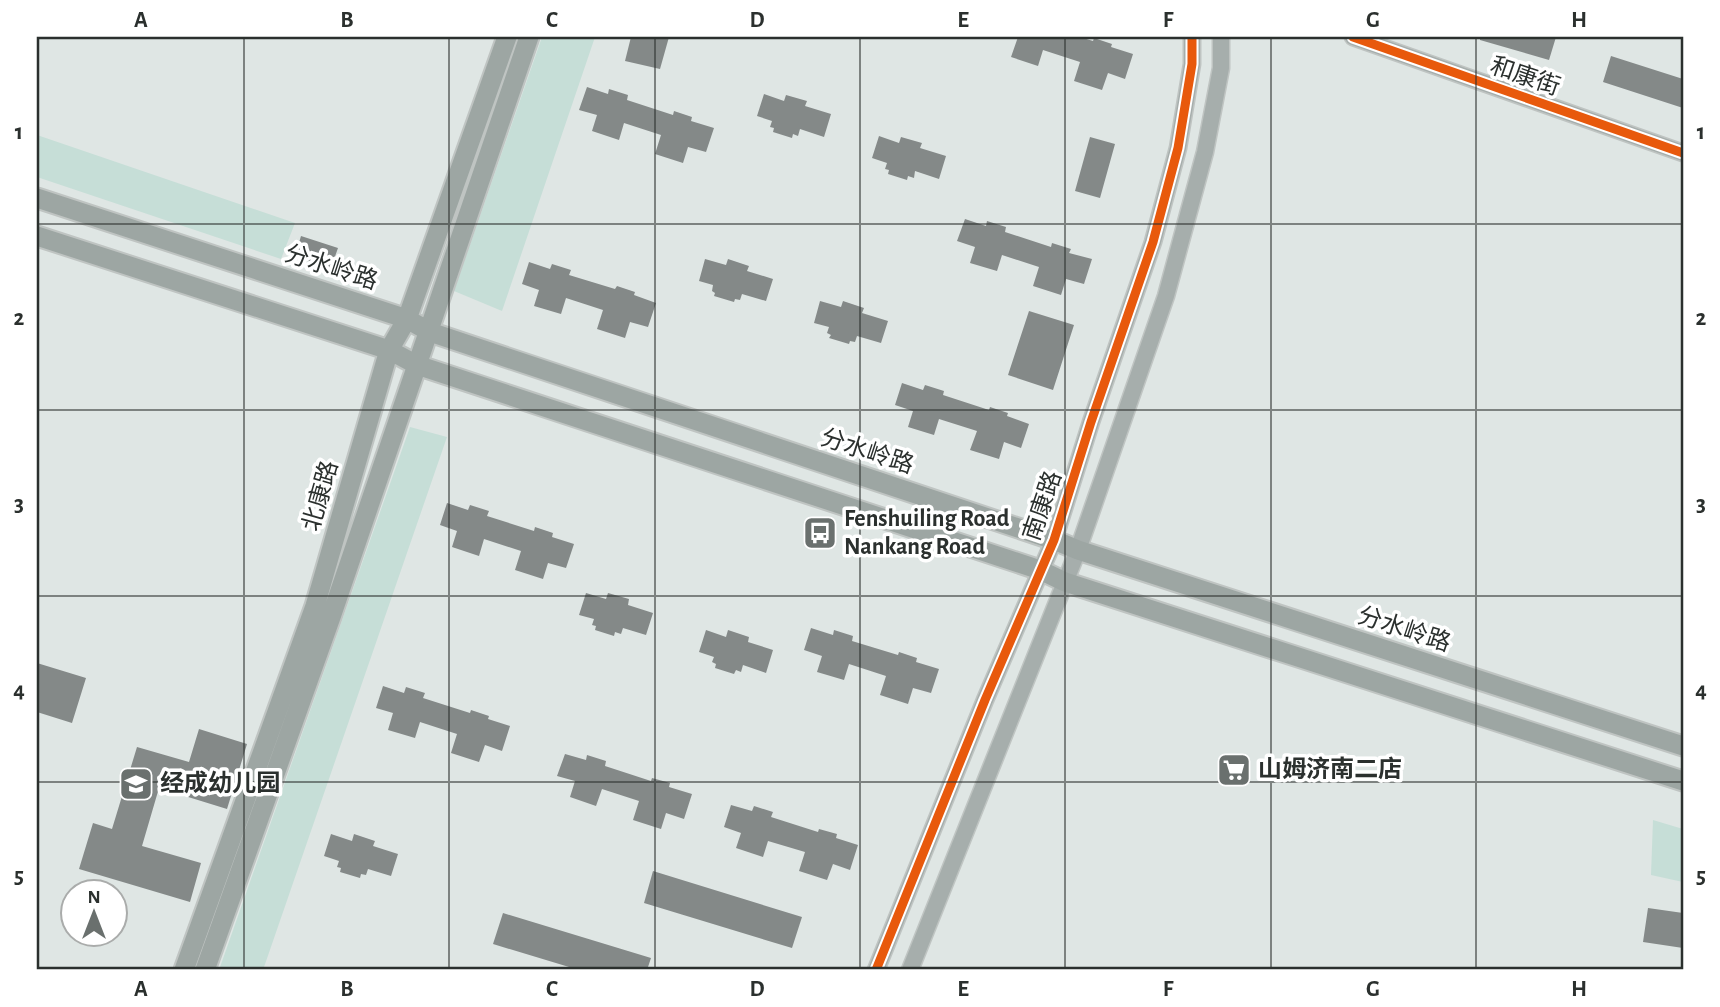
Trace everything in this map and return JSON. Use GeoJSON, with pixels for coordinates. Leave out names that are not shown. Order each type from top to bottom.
{"type":"FeatureCollection","features":[{"type":"Feature","properties":{"kind":"main road","name":"北康路"},"geometry":{"type":"LineString","coordinates":[[184,970],[315,606],[390,350],[407,319],[507,37]]}},
{"type":"Feature","properties":{"kind":"main road","name":"北康路"},"geometry":{"type":"LineString","coordinates":[[205,970],[331,617],[528,37]]}},
{"type":"Feature","properties":{"kind":"main road","name":"分水岭路"},"geometry":{"type":"LineString","coordinates":[[37,198],[407,319],[429,332],[1078,550],[1683,746]]}},
{"type":"Feature","properties":{"kind":"main road"},"geometry":{"type":"LineString","coordinates":[[37,236],[390,350],[417,366],[1040,570],[1065,582],[1683,781]]}},
{"type":"Feature","properties":{"kind":"street","name":"南康路"},"geometry":{"type":"LineString","coordinates":[[876,970],[1054,540],[1153,242],[1178,148],[1192,64],[1192,37]]}},
{"type":"Feature","properties":{"kind":"street","name":"南康路"},"geometry":{"type":"LineString","coordinates":[[911,970],[1078,550],[1166,296],[1205,152],[1221,68],[1221,37]]}},
{"type":"Feature","properties":{"kind":"street","name":"和康街"},"geometry":{"type":"LineString","coordinates":[[1353,37],[1683,153]]}},
{"type":"Feature","properties":{"kind":"green space"},"geometry":{"type":"Polygon","coordinates":[[[542,37],[595,37],[502,311],[454,291],[542,37]]]}},
{"type":"Feature","properties":{"kind":"green space"},"geometry":{"type":"Polygon","coordinates":[[[37,135],[295,223],[281,259],[37,177],[37,135]]]}},
{"type":"Feature","properties":{"kind":"green space"},"geometry":{"type":"Polygon","coordinates":[[[410,427],[447,437],[263,970],[219,970],[410,427]]]}},
{"type":"Feature","properties":{"kind":"green space"},"geometry":{"type":"Polygon","coordinates":[[[1653,820],[1683,829],[1683,882],[1651,875],[1653,820]]]}},
{"type":"Feature","properties":{"kind":"building"},"geometry":{"type":"Polygon","coordinates":[[[631,37],[669,37],[660,69],[625,61],[631,37]]]}},
{"type":"Feature","properties":{"kind":"building"},"geometry":{"type":"Polygon","coordinates":[[[1018,37],[1080,37],[1093,41],[1094,38],[1133,54],[1125,79],[1108,73],[1102,90],[1074,81],[1080,62],[1043,50],[1038,66],[1011,57],[1018,37]]]}},
{"type":"Feature","properties":{"kind":"building"},"geometry":{"type":"Polygon","coordinates":[[[1480,37],[1556,37],[1549,60],[1480,40],[1480,37]]]}},
{"type":"Feature","properties":{"kind":"building"},"geometry":{"type":"Polygon","coordinates":[[[1611,56],[1683,79],[1683,108],[1603,82],[1611,56]]]}},
{"type":"Feature","properties":{"kind":"building"},"geometry":{"type":"Polygon","coordinates":[[[587,87],[608,94],[609,89],[628,95],[627,100],[673,115],[674,111],[692,117],[691,121],[714,128],[706,152],[688,147],[683,163],[655,154],[661,135],[624,123],[619,140],[592,131],[597,115],[579,110],[587,87]]]}},
{"type":"Feature","properties":{"kind":"building"},"geometry":{"type":"Polygon","coordinates":[[[764,94],[784,101],[786,95],[807,101],[805,106],[831,114],[824,137],[800,129],[798,136],[793,134],[792,138],[773,132],[774,128],[770,127],[772,121],[757,116],[764,94]]]}},
{"type":"Feature","properties":{"kind":"building"},"geometry":{"type":"Polygon","coordinates":[[[879,136],[899,143],[901,137],[922,143],[920,148],[946,156],[939,179],[915,171],[914,178],[908,176],[907,180],[888,174],[889,170],[885,169],[887,163],[872,158],[879,136]]]}},
{"type":"Feature","properties":{"kind":"building"},"geometry":{"type":"Polygon","coordinates":[[[1090,137],[1115,144],[1100,198],[1075,191],[1090,137]]]}},
{"type":"Feature","properties":{"kind":"building"},"geometry":{"type":"Polygon","coordinates":[[[965,219],[986,226],[987,221],[1006,227],[1005,232],[1051,247],[1052,243],[1071,249],[1069,253],[1092,259],[1084,284],[1066,279],[1061,295],[1033,286],[1039,267],[1002,255],[997,271],[970,263],[975,247],[957,241],[965,219]]]}},
{"type":"Feature","properties":{"kind":"building"},"geometry":{"type":"Polygon","coordinates":[[[301,236],[338,248],[331,268],[295,256],[301,236]]]}},
{"type":"Feature","properties":{"kind":"building"},"geometry":{"type":"Polygon","coordinates":[[[705,259],[726,265],[728,259],[749,266],[747,271],[773,279],[766,301],[742,294],[740,300],[735,299],[734,302],[714,296],[713,285],[699,281],[705,259]]]}},
{"type":"Feature","properties":{"kind":"building"},"geometry":{"type":"Polygon","coordinates":[[[529,262],[550,269],[552,264],[571,270],[569,275],[615,289],[617,286],[656,303],[648,327],[630,322],[625,338],[597,329],[603,310],[566,298],[561,314],[534,306],[539,290],[522,284],[529,262]]]}},
{"type":"Feature","properties":{"kind":"building"},"geometry":{"type":"Polygon","coordinates":[[[820,301],[841,307],[843,301],[864,308],[862,313],[888,321],[881,343],[857,336],[855,342],[850,341],[849,344],[829,338],[829,327],[814,323],[820,301]]]}},
{"type":"Feature","properties":{"kind":"building"},"geometry":{"type":"Polygon","coordinates":[[[1029,311],[1074,325],[1053,390],[1008,375],[1029,311]]]}},
{"type":"Feature","properties":{"kind":"building"},"geometry":{"type":"Polygon","coordinates":[[[902,383],[923,390],[925,385],[944,391],[943,395],[989,410],[990,407],[1008,413],[1007,416],[1029,424],[1021,448],[1004,442],[999,459],[970,450],[977,431],[939,419],[934,435],[908,427],[913,411],[895,405],[902,383]]]}},
{"type":"Feature","properties":{"kind":"building"},"geometry":{"type":"Polygon","coordinates":[[[447,503],[468,510],[470,505],[489,511],[487,516],[534,531],[535,527],[553,533],[552,537],[574,544],[566,568],[548,563],[543,579],[515,570],[521,551],[484,539],[479,556],[452,547],[457,531],[440,525],[447,503]]]}},
{"type":"Feature","properties":{"kind":"building"},"geometry":{"type":"Polygon","coordinates":[[[586,593],[606,599],[608,593],[629,599],[628,605],[653,613],[646,635],[623,628],[621,634],[615,632],[614,636],[595,630],[596,626],[592,625],[594,619],[579,615],[586,593]]]}},
{"type":"Feature","properties":{"kind":"building"},"geometry":{"type":"Polygon","coordinates":[[[811,628],[833,635],[834,630],[853,636],[852,641],[898,655],[899,652],[917,658],[916,662],[939,669],[931,693],[913,688],[908,704],[880,695],[886,676],[849,664],[844,680],[817,672],[822,656],[804,650],[811,628]]]}},
{"type":"Feature","properties":{"kind":"building"},"geometry":{"type":"Polygon","coordinates":[[[706,630],[726,637],[728,630],[749,637],[748,642],[773,650],[766,673],[743,665],[741,672],[736,670],[734,674],[715,668],[716,664],[712,662],[714,657],[699,652],[706,630]]]}},
{"type":"Feature","properties":{"kind":"building"},"geometry":{"type":"Polygon","coordinates":[[[37,663],[86,678],[72,723],[37,712],[37,663]]]}},
{"type":"Feature","properties":{"kind":"building"},"geometry":{"type":"Polygon","coordinates":[[[383,686],[404,693],[406,687],[425,693],[423,698],[470,713],[471,710],[510,726],[502,751],[485,745],[479,762],[451,753],[457,734],[420,722],[415,738],[388,730],[393,713],[376,708],[383,686]]]}},
{"type":"Feature","properties":{"kind":"building"},"geometry":{"type":"Polygon","coordinates":[[[199,729],[247,744],[227,809],[159,788],[142,846],[201,863],[190,902],[130,884],[130,878],[109,878],[79,869],[93,823],[112,829],[137,747],[189,762],[199,729]]]}},
{"type":"Feature","properties":{"kind":"building"},"geometry":{"type":"Polygon","coordinates":[[[565,754],[586,760],[587,755],[606,761],[605,766],[651,781],[652,778],[670,783],[669,787],[692,794],[684,819],[666,813],[661,829],[633,820],[639,801],[602,789],[596,806],[570,797],[575,781],[557,776],[565,754]]]}},
{"type":"Feature","properties":{"kind":"building"},"geometry":{"type":"Polygon","coordinates":[[[731,805],[752,811],[754,806],[773,812],[771,817],[818,832],[819,829],[837,834],[836,838],[858,845],[850,870],[833,864],[827,880],[799,871],[805,852],[768,841],[763,857],[736,848],[741,833],[724,827],[731,805]]]}},
{"type":"Feature","properties":{"kind":"building"},"geometry":{"type":"Polygon","coordinates":[[[331,834],[352,841],[354,834],[375,841],[373,846],[398,854],[391,876],[368,869],[366,875],[361,874],[360,878],[340,872],[341,868],[337,867],[339,861],[324,856],[331,834]]]}},
{"type":"Feature","properties":{"kind":"building"},"geometry":{"type":"Polygon","coordinates":[[[653,871],[802,917],[792,948],[644,903],[653,871]]]}},
{"type":"Feature","properties":{"kind":"building"},"geometry":{"type":"Polygon","coordinates":[[[1648,908],[1683,913],[1683,948],[1643,942],[1648,908]]]}},
{"type":"Feature","properties":{"kind":"building"},"geometry":{"type":"Polygon","coordinates":[[[503,913],[651,958],[647,970],[579,970],[493,944],[503,913]]]}},
{"type":"Feature","properties":{"kind":"cycle path"},"geometry":{"type":"LineString","coordinates":[[876,970],[985,700],[1054,540],[1153,242],[1178,148],[1192,64],[1192,37]]}},
{"type":"Feature","properties":{"kind":"cycle path"},"geometry":{"type":"LineString","coordinates":[[1353,37],[1683,153]]}},
{"type":"Feature","properties":{"kind":"place","name":"Fenshuiling Road Nankang Road"},"geometry":{"type":"Point","coordinates":[820,533]}},
{"type":"Feature","properties":{"kind":"place","name":"山姆济南二店"},"geometry":{"type":"Point","coordinates":[1234,770]}},
{"type":"Feature","properties":{"kind":"place","name":"经成幼儿园"},"geometry":{"type":"Point","coordinates":[136,784]}}]}
